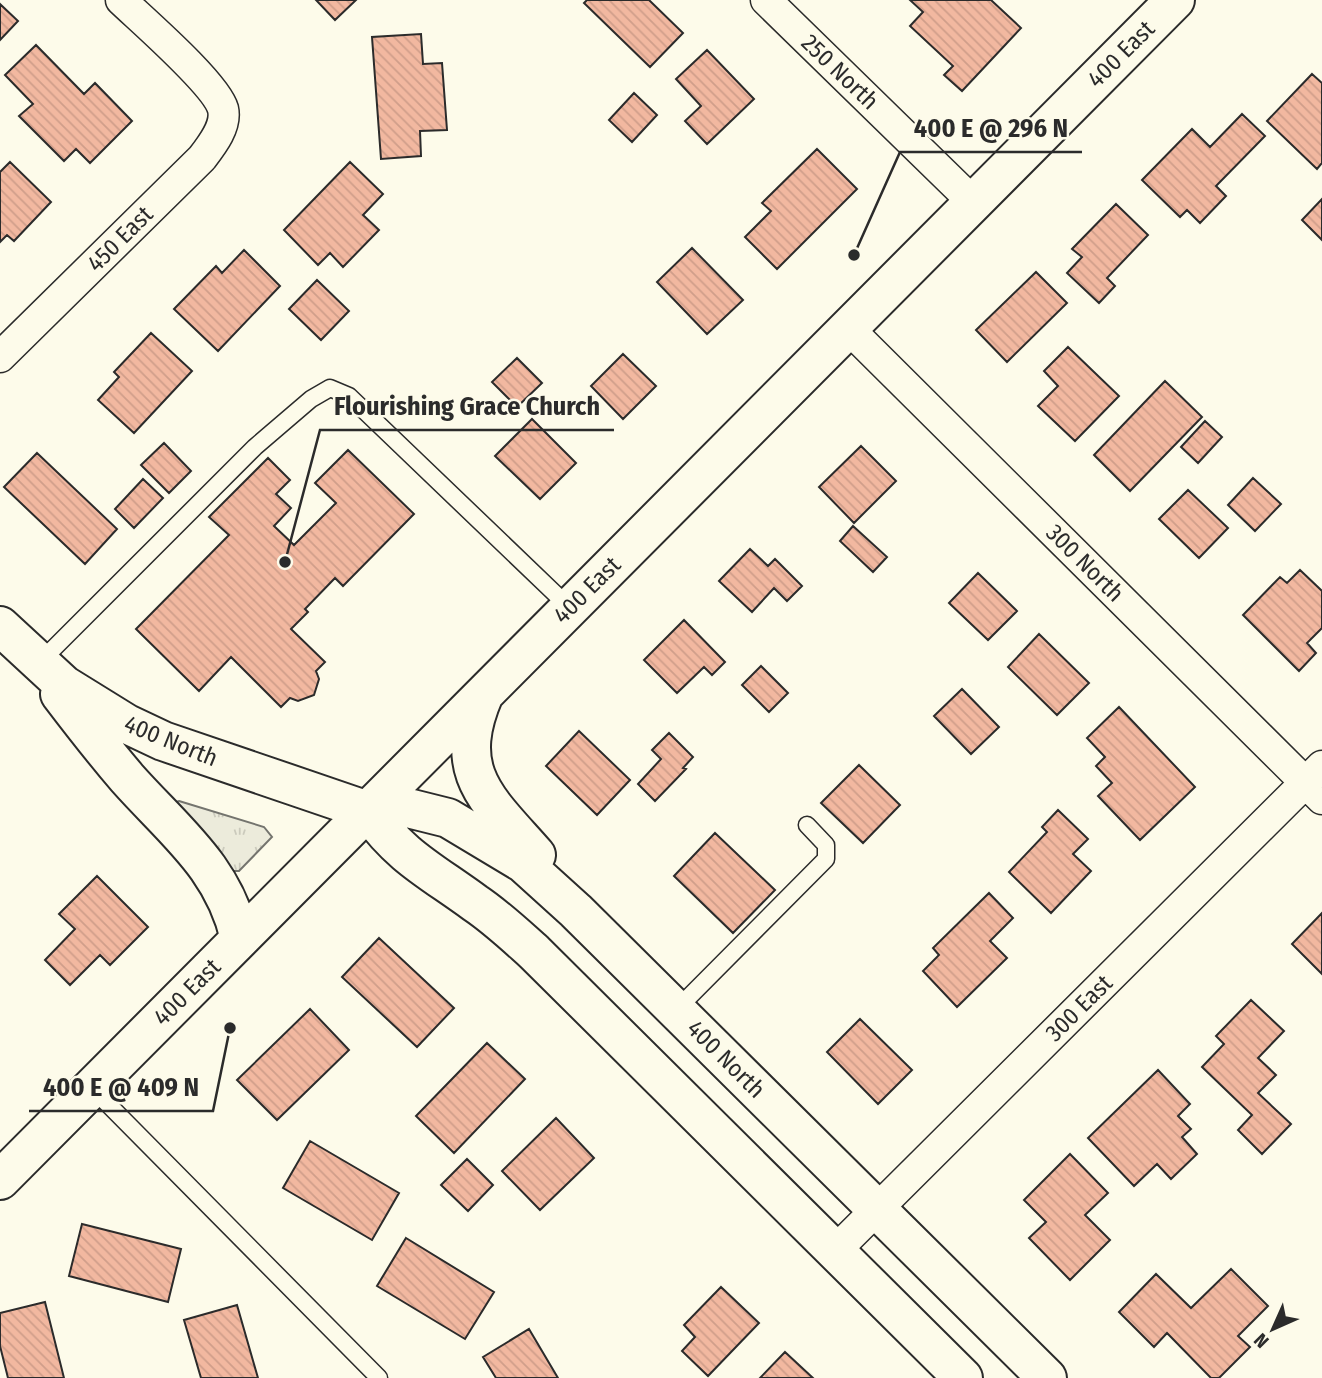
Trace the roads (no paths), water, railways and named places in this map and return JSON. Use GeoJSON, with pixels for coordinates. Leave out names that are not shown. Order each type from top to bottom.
{"type":"FeatureCollection","features":[{"type":"Feature","properties":{"kind":"main road","name":"400 East"},"geometry":{"type":"LineString","coordinates":[[0,1180],[1175,0]]}},
{"type":"Feature","properties":{"kind":"main road","name":"400 North"},"geometry":{"type":"LineString","coordinates":[[0,626],[38,664],[90,705],[163,741],[368,811],[408,808],[448,818],[523,863],[576,911],[1047,1378]]}},
{"type":"Feature","properties":{"kind":"main road"},"geometry":{"type":"LineString","coordinates":[[38,664],[128,779],[208,865],[229,901],[240,939]]}},
{"type":"Feature","properties":{"kind":"main road"},"geometry":{"type":"LineString","coordinates":[[485,692],[472,733],[471,754],[482,791],[541,861],[576,911]]}},
{"type":"Feature","properties":{"kind":"main road"},"geometry":{"type":"LineString","coordinates":[[368,811],[386,836],[408,858],[475,902],[534,952],[963,1378]]}},
{"type":"Feature","properties":{"kind":"street","name":"450 East"},"geometry":{"type":"LineString","coordinates":[[0,357],[202,158],[217,136],[223,110],[212,90],[121,0]]}},
{"type":"Feature","properties":{"kind":"street","name":"250 North"},"geometry":{"type":"LineString","coordinates":[[766,0],[973,202]]}},
{"type":"Feature","properties":{"kind":"street","name":"300 North"},"geometry":{"type":"LineString","coordinates":[[848,328],[1316,782]]}},
{"type":"Feature","properties":{"kind":"street","name":"300 East"},"geometry":{"type":"LineString","coordinates":[[835,1251],[1316,782]]}},
{"type":"Feature","properties":{"kind":"lane"},"geometry":{"type":"LineString","coordinates":[[38,664],[255,447],[311,399],[330,388],[349,396],[569,607]]}},
{"type":"Feature","properties":{"kind":"lane"},"geometry":{"type":"LineString","coordinates":[[676,1010],[826,859],[827,845],[807,825]]}},
{"type":"Feature","properties":{"kind":"lane"},"geometry":{"type":"LineString","coordinates":[[92,1088],[379,1378]]}},
{"type":"Feature","properties":{"kind":"place","name":"400 E @ 296 N"},"geometry":{"type":"Point","coordinates":[854,255]}},
{"type":"Feature","properties":{"kind":"place","name":"Flourishing Grace Church"},"geometry":{"type":"Point","coordinates":[285,562]}},
{"type":"Feature","properties":{"kind":"place","name":"400 E @ 409 N"},"geometry":{"type":"Point","coordinates":[230,1028]}}]}
